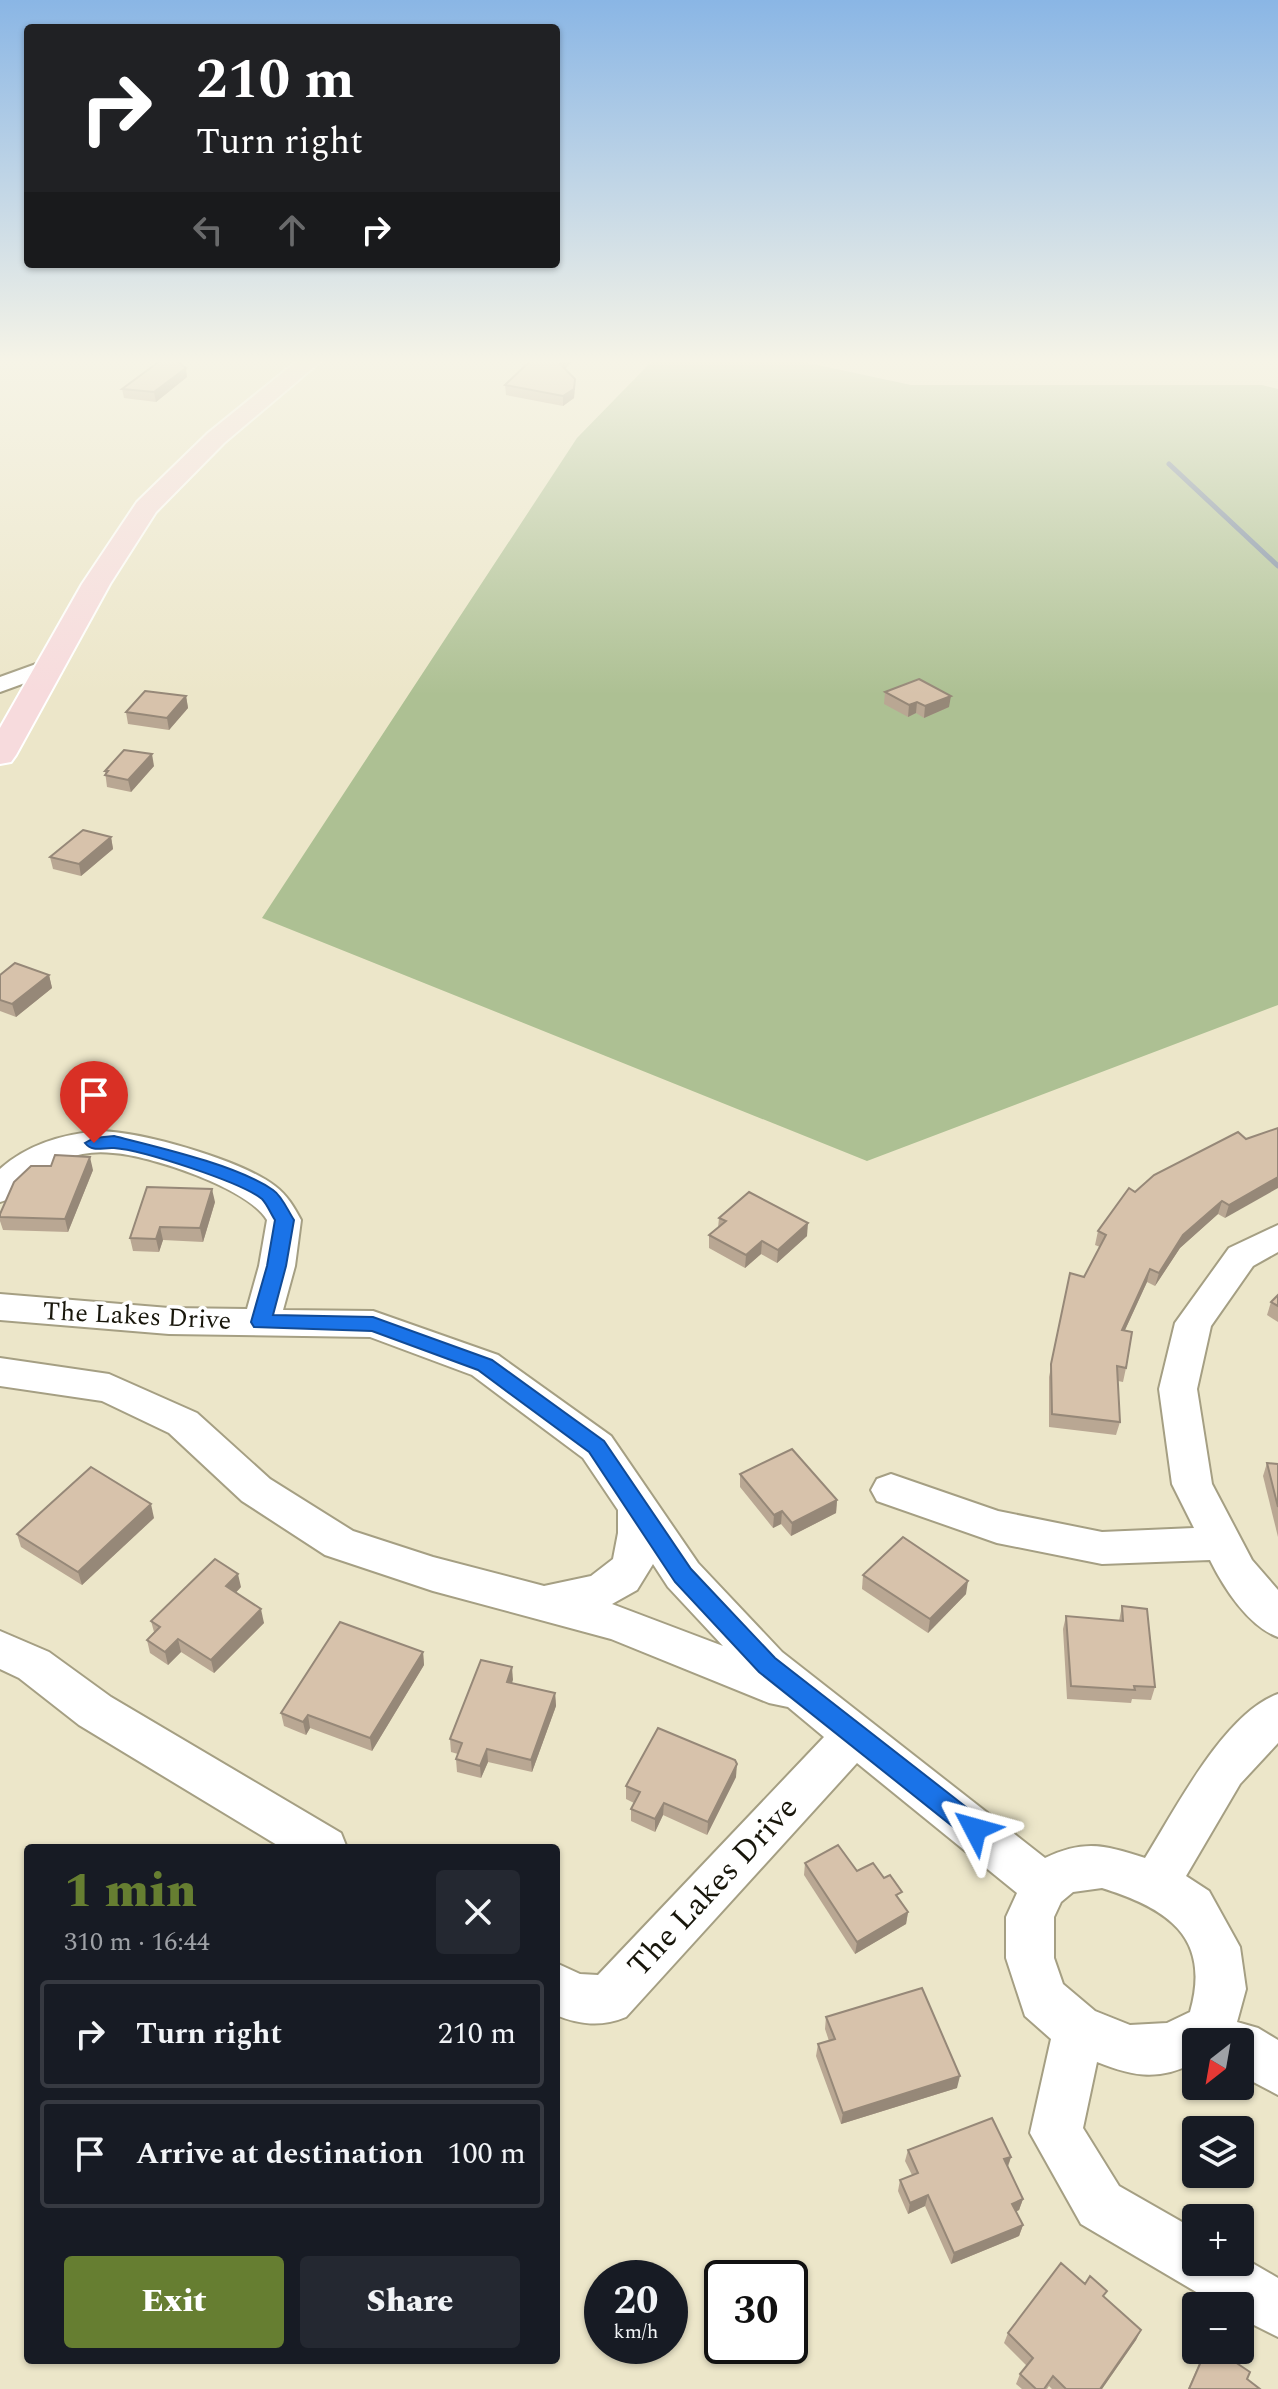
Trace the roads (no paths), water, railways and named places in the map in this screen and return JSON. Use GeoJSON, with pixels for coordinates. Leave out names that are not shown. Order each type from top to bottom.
{"type":"FeatureCollection","features":[{"type":"Feature","properties":{"kind":"main road"},"geometry":{"type":"LineString","coordinates":[[10,716],[50,666],[96,584],[146,507],[181,472]]}},
{"type":"Feature","properties":{"kind":"street"},"geometry":{"type":"LineString","coordinates":[[0,685],[50,666]]}},
{"type":"Feature","properties":{"kind":"street"},"geometry":{"type":"LineString","coordinates":[[0,1191],[31,1160],[74,1145],[114,1142],[164,1154],[243,1182],[269,1196],[284,1220],[277,1266],[261,1322]]}},
{"type":"Feature","properties":{"kind":"street"},"geometry":{"type":"LineString","coordinates":[[1278,1237],[1241,1257],[1193,1323],[1178,1389],[1192,1484],[1237,1572],[1278,1619]]}},
{"type":"Feature","properties":{"kind":"street","name":"The Lakes Drive"},"geometry":{"type":"LineString","coordinates":[[0,1307],[169,1321],[373,1324],[485,1365],[597,1447],[683,1575],[767,1665],[1044,1886]]}},
{"type":"Feature","properties":{"kind":"street","name":"The Lakes Drive"},"geometry":{"type":"LineString","coordinates":[[0,1372],[109,1388],[183,1423],[256,1490],[339,1543],[433,1574],[618,1623],[817,1704]]}},
{"type":"Feature","properties":{"kind":"street"},"geometry":{"type":"LineString","coordinates":[[891,1490],[997,1527],[1102,1548],[1223,1543]]}},
{"type":"Feature","properties":{"kind":"street","name":"The Lakes Drive"},"geometry":{"type":"LineString","coordinates":[[538,1602],[597,1596],[628,1574],[641,1540],[638,1509]]}},
{"type":"Feature","properties":{"kind":"street"},"geometry":{"type":"LineString","coordinates":[[0,1649],[34,1665],[95,1711],[317,1844]]}},
{"type":"Feature","properties":{"kind":"street"},"geometry":{"type":"LineString","coordinates":[[1156,1883],[1224,1770],[1278,1713]]}},
{"type":"Feature","properties":{"kind":"street","name":"The Lakes Drive"},"geometry":{"type":"LineString","coordinates":[[560,1989],[574,1998],[608,2000],[855,1734]]}},
{"type":"Feature","properties":{"kind":"street"},"geometry":{"type":"LineString","coordinates":[[1182,2046],[1130,2050],[1078,2030],[1043,1999],[1030,1958],[1030,1917],[1044,1886],[1063,1872],[1102,1866],[1156,1883],[1192,1907],[1216,1947],[1226,2028]]}},
{"type":"Feature","properties":{"kind":"street"},"geometry":{"type":"LineString","coordinates":[[1078,2030],[1056,2133],[1100,2205],[1182,2253]]}},
{"type":"Feature","properties":{"kind":"street"},"geometry":{"type":"LineString","coordinates":[[1254,2055],[1278,2069]]}},
{"type":"Feature","properties":{"kind":"street"},"geometry":{"type":"LineString","coordinates":[[1221,2276],[1278,2309]]}},
{"type":"Feature","properties":{"kind":"waterway"},"geometry":{"type":"LineString","coordinates":[[1178,472],[1278,566]]}}]}
